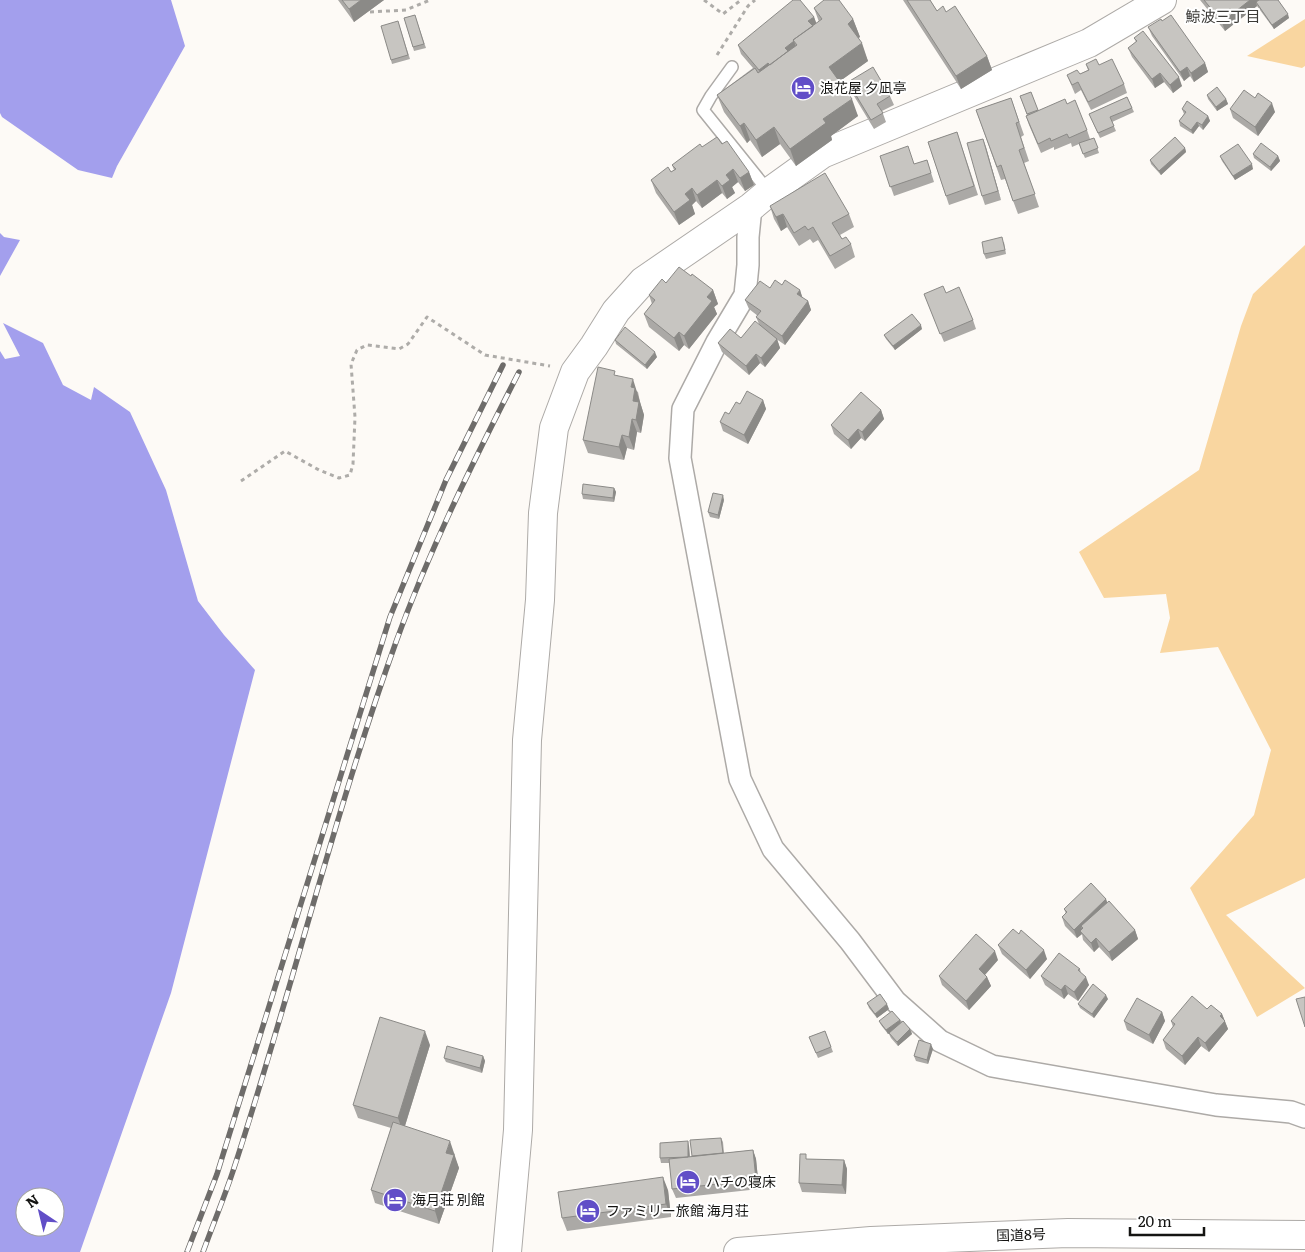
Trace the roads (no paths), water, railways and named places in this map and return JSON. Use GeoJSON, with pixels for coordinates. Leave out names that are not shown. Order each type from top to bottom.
{"type":"FeatureCollection","features":[{"type":"Feature","properties":{"kind":"main road"},"geometry":{"type":"LineString","coordinates":[[507,1252],[518,1130],[526,740],[540,600],[543,513],[554,428],[575,372],[616,311],[643,281],[760,200],[822,154],[1089,43],[1162,0]]}},
{"type":"Feature","properties":{"kind":"main road","name":"国道8号"},"geometry":{"type":"LineString","coordinates":[[738,1252],[871,1241],[1068,1233],[1305,1235]]}},
{"type":"Feature","properties":{"kind":"street"},"geometry":{"type":"LineString","coordinates":[[760,200],[748,236],[745,296],[682,409],[680,458],[740,779],[773,849],[850,941],[895,1001],[940,1042],[992,1066],[1216,1105],[1291,1112],[1305,1117]]}},
{"type":"Feature","properties":{"kind":"lane"},"geometry":{"type":"LineString","coordinates":[[732,67],[703,110],[760,200]]}},
{"type":"Feature","properties":{"kind":"railway"},"geometry":{"type":"LineString","coordinates":[[187,1252],[217,1174],[390,617],[446,480],[503,365]]}},
{"type":"Feature","properties":{"kind":"railway"},"geometry":{"type":"LineString","coordinates":[[203,1252],[255,1102],[353,772],[396,642],[438,538],[469,471],[519,372]]}},
{"type":"Feature","properties":{"kind":"place","name":"浪花屋 夕凪亭"},"geometry":{"type":"Point","coordinates":[803,88]}},
{"type":"Feature","properties":{"kind":"place","name":"ハチの寝床"},"geometry":{"type":"Point","coordinates":[688,1182]}},
{"type":"Feature","properties":{"kind":"place","name":"海月荘 別館"},"geometry":{"type":"Point","coordinates":[395,1200]}},
{"type":"Feature","properties":{"kind":"place","name":"ファミリー旅館 海月荘"},"geometry":{"type":"Point","coordinates":[588,1211]}},
{"type":"Feature","properties":{"kind":"district","name":"鯨波三丁目"},"geometry":{"type":"Point","coordinates":[1223,17]}}]}
